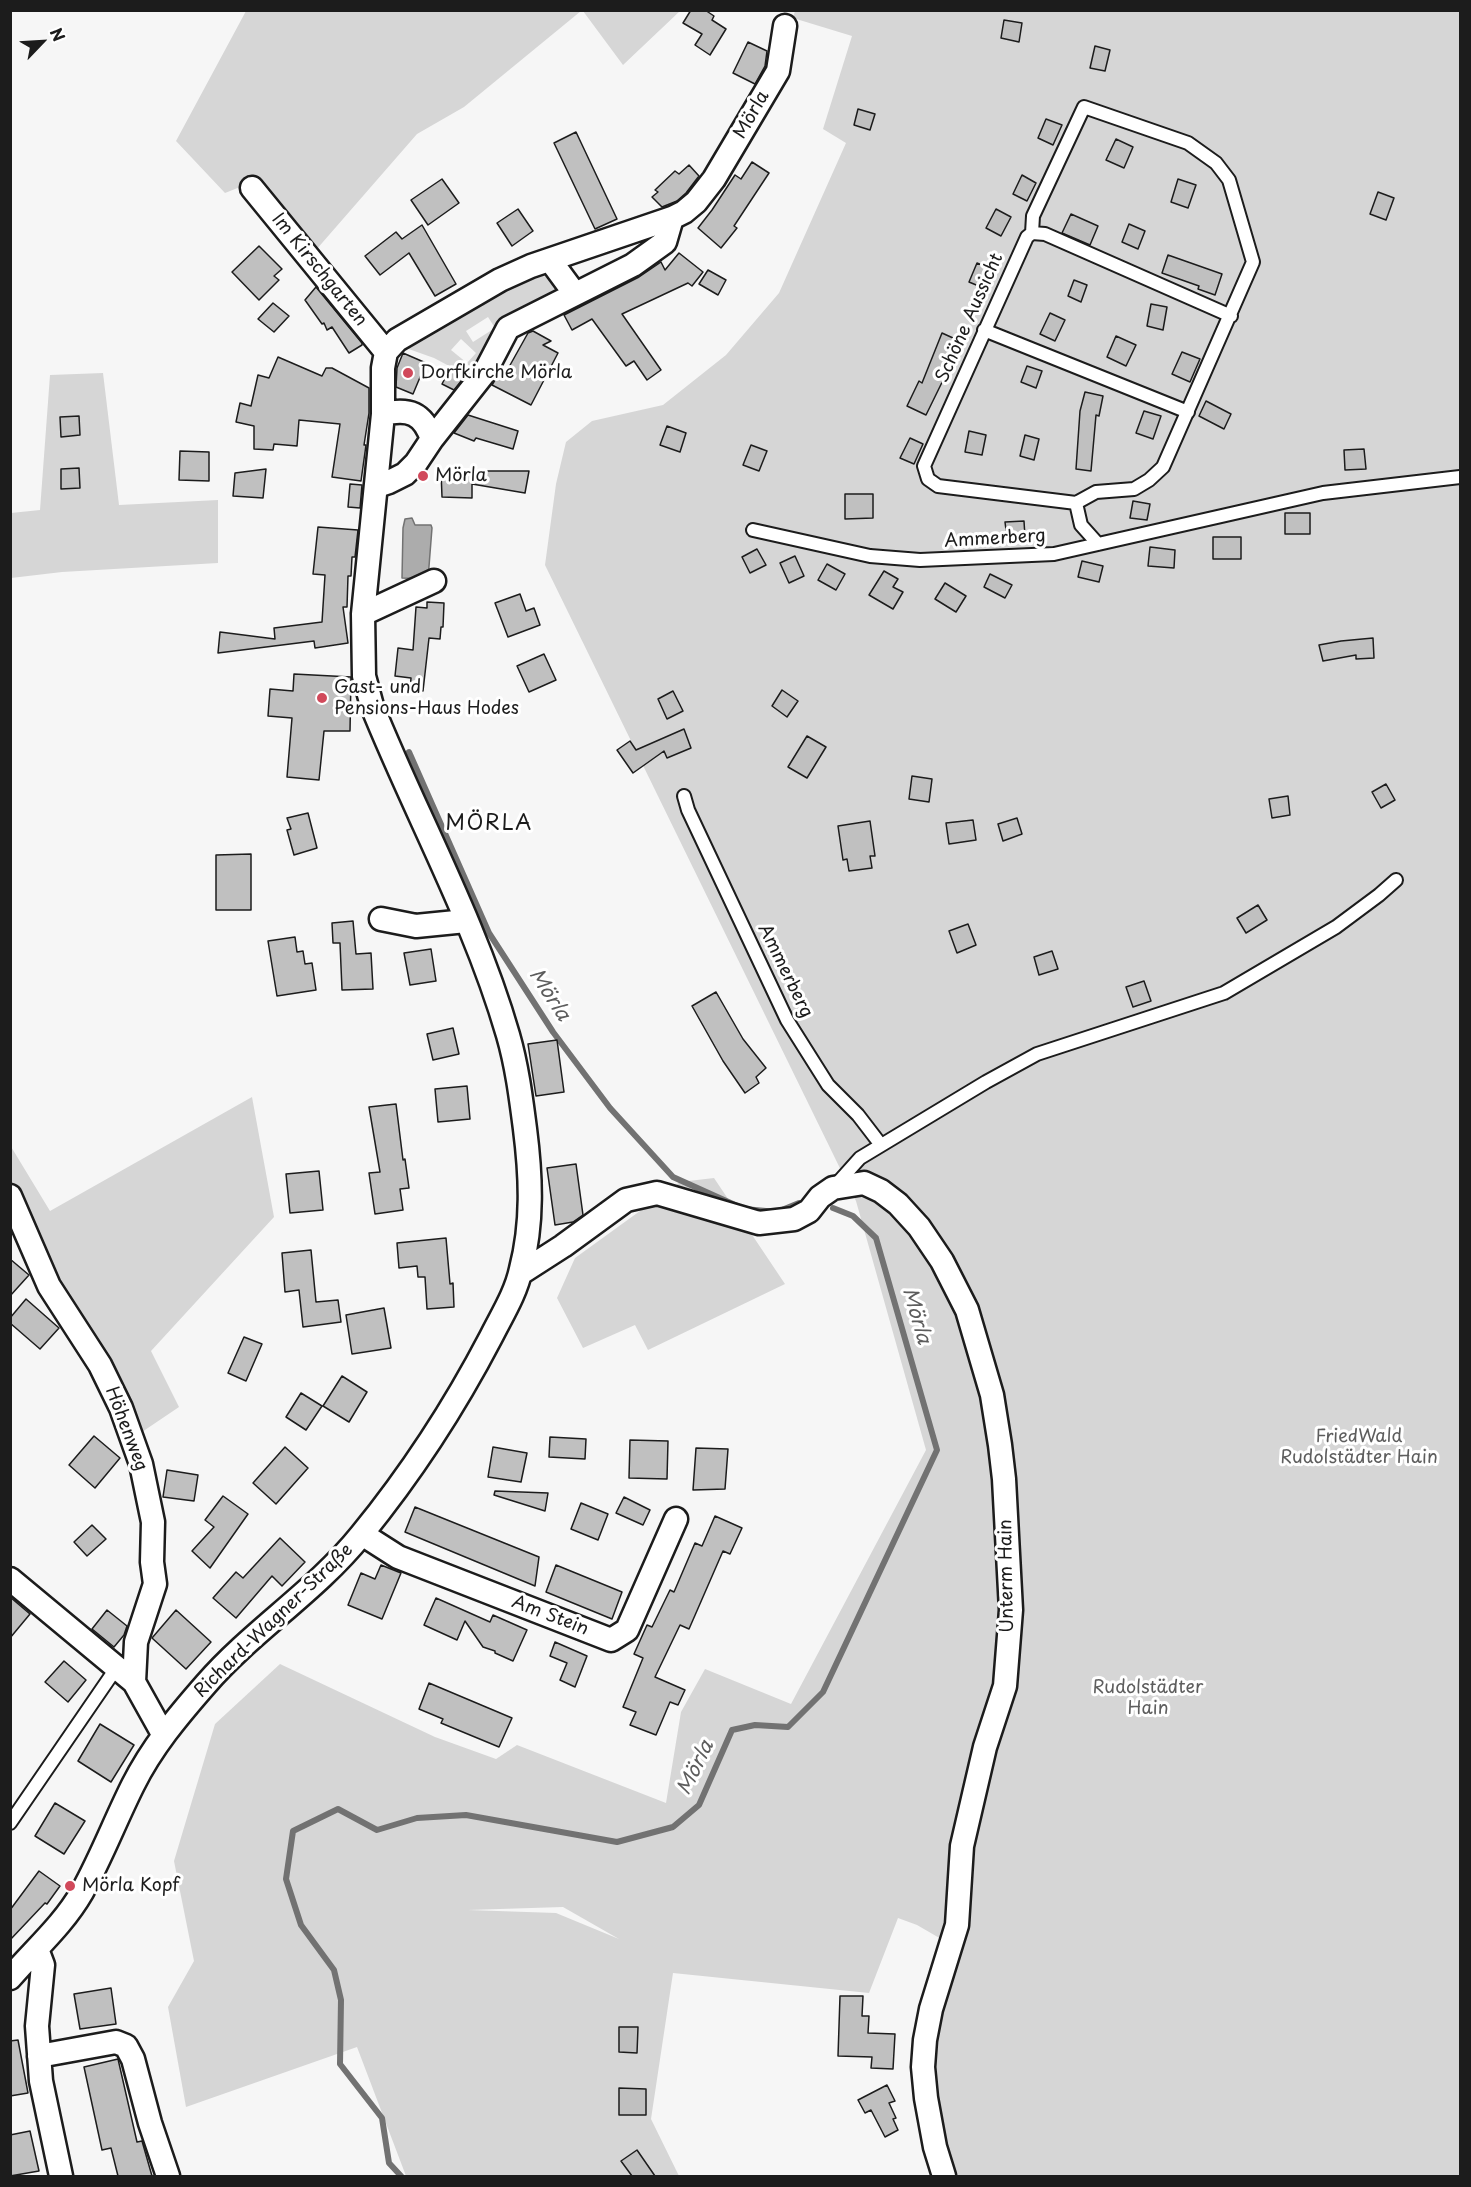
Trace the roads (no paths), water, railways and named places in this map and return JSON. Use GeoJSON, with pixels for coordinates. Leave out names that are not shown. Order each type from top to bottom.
{"type":"FeatureCollection","features":[{"type":"Feature","properties":{"kind":"street","name":"Mörla"},"geometry":{"type":"LineString","coordinates":[[386,352],[397,340],[500,280],[550,260],[672,218],[696,202],[714,179],[778,71],[785,26]]}},
{"type":"Feature","properties":{"kind":"street","name":"Im Kirschgarten"},"geometry":{"type":"LineString","coordinates":[[252,188],[386,352]]}},
{"type":"Feature","properties":{"kind":"street"},"geometry":{"type":"LineString","coordinates":[[377,486],[405,474],[416,463],[485,372],[508,328],[633,265],[665,242],[672,218]]}},
{"type":"Feature","properties":{"kind":"street"},"geometry":{"type":"LineString","coordinates":[[550,260],[575,294]]}},
{"type":"Feature","properties":{"kind":"street"},"geometry":{"type":"LineString","coordinates":[[362,1534],[415,1462],[458,1396],[504,1312],[521,1272],[530,1209],[530,1164],[519,1081],[508,1037],[493,990],[466,921],[372,706],[364,676],[363,614],[377,486],[383,414],[383,368],[386,352]]}},
{"type":"Feature","properties":{"kind":"street"},"geometry":{"type":"LineString","coordinates":[[383,414],[406,411],[416,415],[423,422],[432,439]]}},
{"type":"Feature","properties":{"kind":"street"},"geometry":{"type":"LineString","coordinates":[[363,614],[434,581]]}},
{"type":"Feature","properties":{"kind":"street"},"geometry":{"type":"LineString","coordinates":[[381,919],[416,926],[466,921]]}},
{"type":"Feature","properties":{"kind":"street","name":"Unterm Hain"},"geometry":{"type":"LineString","coordinates":[[833,1188],[864,1183],[881,1191],[898,1204],[919,1227],[942,1261],[967,1310],[992,1395],[1004,1479],[1011,1610],[1005,1686],[985,1747],[962,1846],[957,1925],[931,2009],[925,2040],[923,2067],[926,2098],[935,2147],[944,2176]]}},
{"type":"Feature","properties":{"kind":"street"},"geometry":{"type":"LineString","coordinates":[[521,1272],[563,1246],[626,1200],[657,1193],[737,1218],[759,1222],[794,1219],[833,1188]]}},
{"type":"Feature","properties":{"kind":"street","name":"Höhenweg"},"geometry":{"type":"LineString","coordinates":[[10,1196],[49,1286],[100,1365],[121,1408],[141,1464],[153,1522],[152,1562],[155,1584],[135,1641],[134,1682]]}},
{"type":"Feature","properties":{"kind":"street","name":"Am Stein"},"geometry":{"type":"LineString","coordinates":[[362,1534],[398,1557],[611,1640],[627,1630],[676,1519]]}},
{"type":"Feature","properties":{"kind":"street","name":"Richard-Wagner-Straße"},"geometry":{"type":"LineString","coordinates":[[10,1978],[60,1923],[83,1889],[134,1782],[163,1734],[230,1658],[339,1560],[362,1534]]}},
{"type":"Feature","properties":{"kind":"street"},"geometry":{"type":"LineString","coordinates":[[10,1579],[134,1682],[163,1734]]}},
{"type":"Feature","properties":{"kind":"street"},"geometry":{"type":"LineString","coordinates":[[37,1949],[43,1965],[37,2026],[41,2081],[61,2176]]}},
{"type":"Feature","properties":{"kind":"street"},"geometry":{"type":"LineString","coordinates":[[39,2056],[116,2042],[126,2046],[133,2059],[150,2123],[168,2176]]}},
{"type":"Feature","properties":{"kind":"lane","name":"Schöne Aussicht"},"geometry":{"type":"LineString","coordinates":[[1076,503],[938,486],[928,479],[924,466],[1027,237],[1032,233],[1034,216],[1084,107],[1188,143],[1216,163],[1229,180],[1253,262],[1231,316]]}},
{"type":"Feature","properties":{"kind":"lane"},"geometry":{"type":"LineString","coordinates":[[1032,233],[1045,234],[1231,316],[1163,467],[1149,480],[1134,489],[1096,492],[1076,503],[1081,525],[1098,544],[1323,493],[1461,477]]}},
{"type":"Feature","properties":{"kind":"lane"},"geometry":{"type":"LineString","coordinates":[[984,330],[1188,412]]}},
{"type":"Feature","properties":{"kind":"lane","name":"Ammerberg"},"geometry":{"type":"LineString","coordinates":[[753,530],[870,556],[920,560],[1054,554],[1098,544]]}},
{"type":"Feature","properties":{"kind":"lane","name":"Ammerberg"},"geometry":{"type":"LineString","coordinates":[[684,796],[688,810],[787,1020],[828,1085],[858,1115],[881,1145]]}},
{"type":"Feature","properties":{"kind":"lane"},"geometry":{"type":"LineString","coordinates":[[833,1188],[860,1158],[1037,1054],[1224,993],[1336,927],[1379,896],[1396,880]]}},
{"type":"Feature","properties":{"kind":"lane"},"geometry":{"type":"LineString","coordinates":[[10,1823],[117,1667]]}},
{"type":"Feature","properties":{"kind":"waterway","name":"Mörla"},"geometry":{"type":"LineString","coordinates":[[409,752],[489,933],[553,1032],[610,1108],[673,1177],[744,1209],[777,1212],[799,1203]]}},
{"type":"Feature","properties":{"kind":"waterway","name":"Mörla"},"geometry":{"type":"LineString","coordinates":[[401,2176],[389,2163],[382,2118],[340,2064],[341,2000],[334,1970],[301,1925],[286,1879],[293,1831],[338,1809],[377,1830],[417,1818],[466,1815],[617,1842],[673,1827],[699,1805],[732,1730],[755,1725],[788,1727],[823,1692],[937,1450],[876,1238],[853,1216],[833,1208]]}},
{"type":"Feature","properties":{"kind":"place","name":"Dorfkirche Mörla"},"geometry":{"type":"Point","coordinates":[408,373]}},
{"type":"Feature","properties":{"kind":"place","name":"Mörla"},"geometry":{"type":"Point","coordinates":[423,476]}},
{"type":"Feature","properties":{"kind":"place","name":"Gast- und Pensions-Haus Hodes"},"geometry":{"type":"Point","coordinates":[322,698]}},
{"type":"Feature","properties":{"kind":"place","name":"Mörla Kopf"},"geometry":{"type":"Point","coordinates":[70,1886]}},
{"type":"Feature","properties":{"kind":"district","name":"MÖRLA"},"geometry":{"type":"Point","coordinates":[489,824]}},
{"type":"Feature","properties":{"kind":"park label","name":"FriedWald Rudolstädter Hain"},"geometry":{"type":"Point","coordinates":[1359,1447]}},
{"type":"Feature","properties":{"kind":"park label","name":"Rudolstädter Hain"},"geometry":{"type":"Point","coordinates":[1148,1698]}}]}
